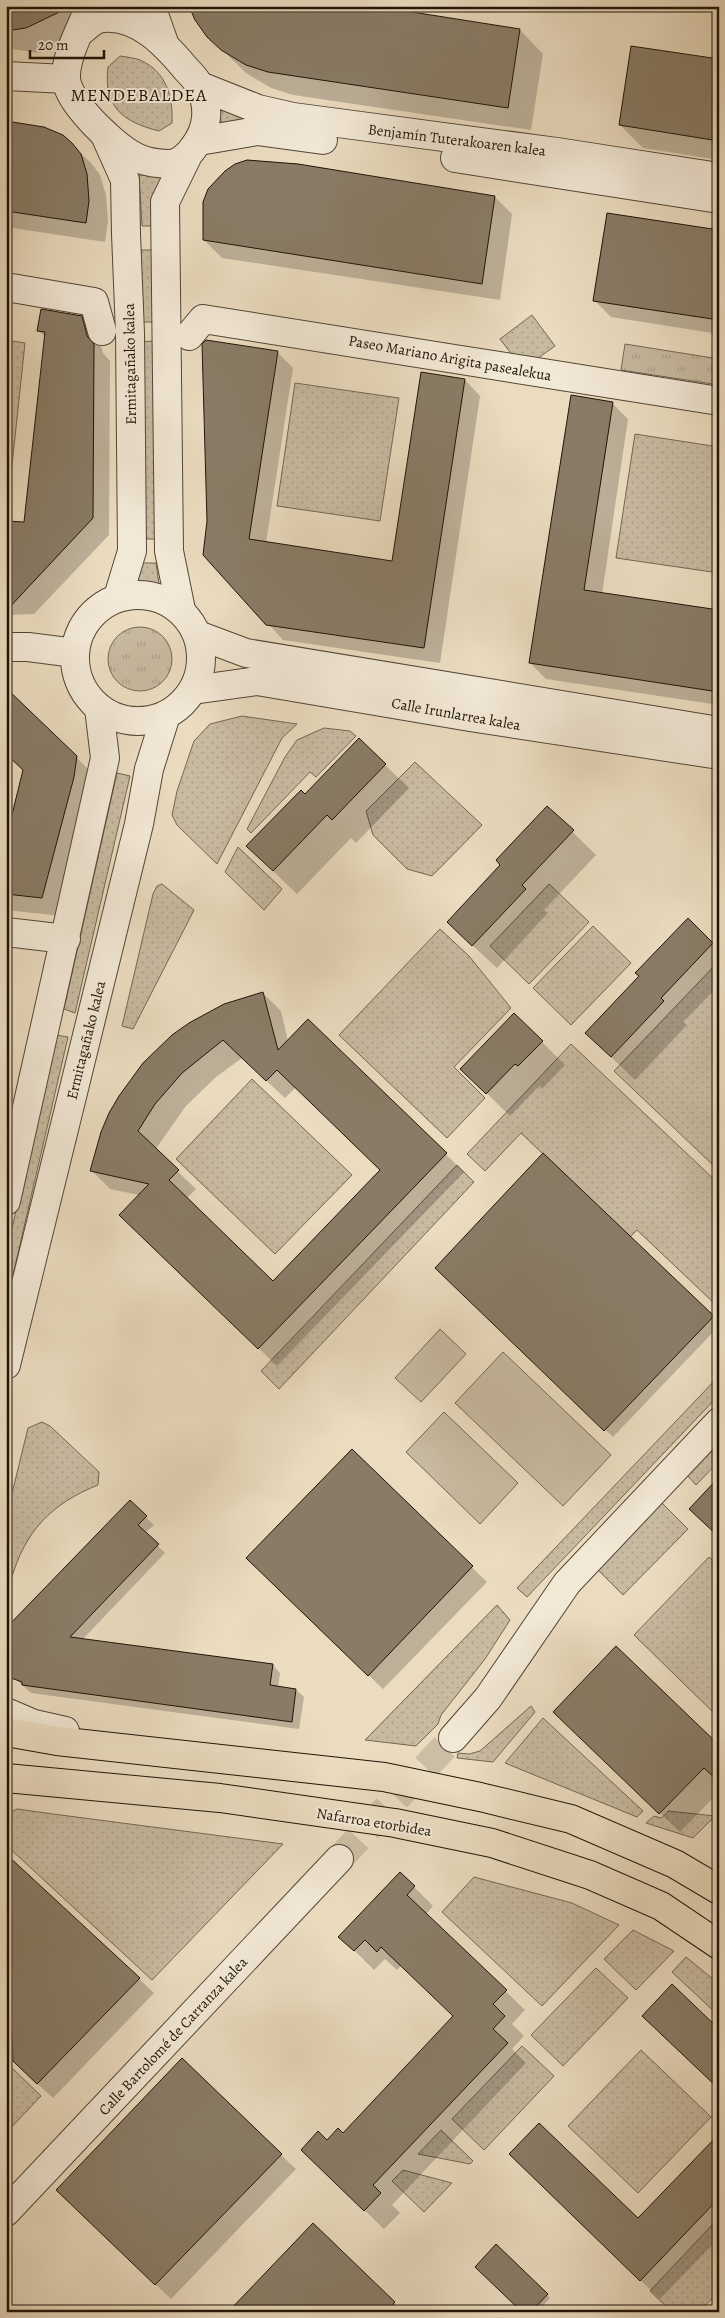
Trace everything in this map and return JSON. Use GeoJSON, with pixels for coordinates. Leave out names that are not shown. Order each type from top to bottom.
{"type":"FeatureCollection","features":[{"type":"Feature","properties":{"kind":"main road"},"geometry":{"type":"LineString","coordinates":[[6,1732],[110,1747],[384,1777],[480,1797],[571,1819],[675,1864],[719,1890]]}},
{"type":"Feature","properties":{"kind":"main road","name":"Nafarroa etorbidea"},"geometry":{"type":"LineString","coordinates":[[6,1778],[220,1798],[395,1823],[492,1843],[590,1876],[661,1906],[719,1945]]}},
{"type":"Feature","properties":{"kind":"street"},"geometry":{"type":"LineString","coordinates":[[90,6],[70,56],[66,79],[80,109],[104,133],[133,156],[149,163],[170,164],[193,149]]}},
{"type":"Feature","properties":{"kind":"street"},"geometry":{"type":"LineString","coordinates":[[151,6],[164,43]]}},
{"type":"Feature","properties":{"kind":"street"},"geometry":{"type":"LineString","coordinates":[[80,32],[100,18],[116,18],[141,27],[164,43],[200,86],[207,110],[206,126],[165,202],[169,551],[181,610],[198,635],[202,663],[193,690],[166,715],[143,721],[120,719],[99,708],[80,684],[75,653],[81,629],[96,610],[118,597],[151,595],[181,610]]}},
{"type":"Feature","properties":{"kind":"street"},"geometry":{"type":"LineString","coordinates":[[6,76],[66,79]]}},
{"type":"Feature","properties":{"kind":"street","name":"Benjamín Tuterakoaren kalea"},"geometry":{"type":"LineString","coordinates":[[200,86],[258,109],[293,117],[557,152],[719,177]]}},
{"type":"Feature","properties":{"kind":"street","name":"Benjamín Tuterakoaren kalea"},"geometry":{"type":"LineString","coordinates":[[193,149],[257,131],[505,165],[719,199]]}},
{"type":"Feature","properties":{"kind":"street","name":"Ermitagañako kalea"},"geometry":{"type":"LineString","coordinates":[[104,133],[126,180],[130,333],[132,551],[118,597]]}},
{"type":"Feature","properties":{"kind":"street"},"geometry":{"type":"LineString","coordinates":[[6,287],[94,302],[102,331]]}},
{"type":"Feature","properties":{"kind":"street","name":"Paseo Mariano Arigita pasealekua"},"geometry":{"type":"LineString","coordinates":[[189,336],[203,318],[422,352],[570,379],[719,401]]}},
{"type":"Feature","properties":{"kind":"street","name":"Calle Irunlarrea kalea"},"geometry":{"type":"LineString","coordinates":[[198,635],[246,654],[719,732]]}},
{"type":"Feature","properties":{"kind":"street"},"geometry":{"type":"LineString","coordinates":[[6,647],[28,647],[75,653]]}},
{"type":"Feature","properties":{"kind":"street","name":"Calle Irunlarrea kalea"},"geometry":{"type":"LineString","coordinates":[[193,690],[258,681],[470,717],[719,755]]}},
{"type":"Feature","properties":{"kind":"street"},"geometry":{"type":"LineString","coordinates":[[6,1201],[105,758],[99,708]]}},
{"type":"Feature","properties":{"kind":"street","name":"Ermitagañako kalea"},"geometry":{"type":"LineString","coordinates":[[6,1364],[138,824],[149,769],[166,715]]}},
{"type":"Feature","properties":{"kind":"street"},"geometry":{"type":"LineString","coordinates":[[6,932],[66,938]]}},
{"type":"Feature","properties":{"kind":"street"},"geometry":{"type":"LineString","coordinates":[[452,1738],[488,1698],[538,1622],[567,1583],[719,1422]]}},
{"type":"Feature","properties":{"kind":"street"},"geometry":{"type":"LineString","coordinates":[[6,1712],[34,1724],[99,1737],[110,1747]]}},
{"type":"Feature","properties":{"kind":"street","name":"Calle Bartolomé de Carranza kalea"},"geometry":{"type":"LineString","coordinates":[[6,2212],[339,1859]]}},
{"type":"Feature","properties":{"kind":"green space"},"geometry":{"type":"Polygon","coordinates":[[[120,56],[140,60],[157,71],[169,95],[172,123],[159,131],[135,123],[118,111],[112,102],[107,81],[108,67],[120,56]]]}},
{"type":"Feature","properties":{"kind":"green space"},"geometry":{"type":"Polygon","coordinates":[[[223,107],[254,120],[225,125],[221,122],[220,114],[223,107]]]}},
{"type":"Feature","properties":{"kind":"green space"},"geometry":{"type":"Polygon","coordinates":[[[139,175],[162,177],[153,201],[151,226],[142,226],[139,175]]]}},
{"type":"Feature","properties":{"kind":"green space"},"geometry":{"type":"Polygon","coordinates":[[[140,250],[152,250],[153,322],[141,322],[140,250]]]}},
{"type":"Feature","properties":{"kind":"green space"},"geometry":{"type":"Polygon","coordinates":[[[532,315],[555,346],[523,369],[500,339],[532,315]]]}},
{"type":"Feature","properties":{"kind":"green space"},"geometry":{"type":"Polygon","coordinates":[[[6,340],[25,343],[10,484],[6,483],[6,340]]]}},
{"type":"Feature","properties":{"kind":"green space"},"geometry":{"type":"Polygon","coordinates":[[[153,341],[156,539],[144,539],[140,342],[153,341]]]}},
{"type":"Feature","properties":{"kind":"green space"},"geometry":{"type":"Polygon","coordinates":[[[625,344],[719,359],[719,385],[621,370],[625,344]]]}},
{"type":"Feature","properties":{"kind":"green space"},"geometry":{"type":"Polygon","coordinates":[[[295,383],[399,398],[380,521],[277,506],[295,383]]]}},
{"type":"Feature","properties":{"kind":"green space"},"geometry":{"type":"Polygon","coordinates":[[[635,434],[719,447],[719,573],[616,558],[635,434]]]}},
{"type":"Feature","properties":{"kind":"green space"},"geometry":{"type":"Polygon","coordinates":[[[142,563],[156,563],[159,584],[134,580],[142,563]]]}},
{"type":"Feature","properties":{"kind":"green space"},"geometry":{"type":"Polygon","coordinates":[[[140,627],[152,629],[163,636],[170,647],[172,659],[170,671],[163,682],[152,689],[140,691],[128,689],[117,682],[110,671],[108,659],[110,647],[117,636],[128,629],[140,627]]]}},
{"type":"Feature","properties":{"kind":"green space"},"geometry":{"type":"Polygon","coordinates":[[[242,716],[297,724],[282,738],[217,864],[177,825],[172,815],[177,791],[194,741],[210,724],[242,716]]]}},
{"type":"Feature","properties":{"kind":"green space"},"geometry":{"type":"Polygon","coordinates":[[[324,728],[350,731],[356,736],[316,777],[310,772],[251,833],[247,829],[285,757],[297,740],[324,728]]]}},
{"type":"Feature","properties":{"kind":"green space"},"geometry":{"type":"Polygon","coordinates":[[[415,762],[482,825],[432,876],[407,869],[373,835],[366,811],[415,762]]]}},
{"type":"Feature","properties":{"kind":"green space"},"geometry":{"type":"Polygon","coordinates":[[[117,773],[130,776],[75,1013],[64,1009],[117,773]]]}},
{"type":"Feature","properties":{"kind":"green space"},"geometry":{"type":"Polygon","coordinates":[[[238,847],[282,889],[264,910],[225,872],[238,847]]]}},
{"type":"Feature","properties":{"kind":"green space"},"geometry":{"type":"Polygon","coordinates":[[[162,884],[194,910],[133,1029],[122,1026],[153,894],[157,886],[162,884]]]}},
{"type":"Feature","properties":{"kind":"green space"},"geometry":{"type":"Polygon","coordinates":[[[549,884],[589,922],[529,984],[490,946],[549,884]]]}},
{"type":"Feature","properties":{"kind":"green space"},"geometry":{"type":"Polygon","coordinates":[[[593,926],[631,963],[571,1025],[533,988],[593,926]]]}},
{"type":"Feature","properties":{"kind":"green space"},"geometry":{"type":"Polygon","coordinates":[[[440,929],[469,956],[511,1008],[454,1067],[485,1098],[447,1138],[339,1035],[440,929]]]}},
{"type":"Feature","properties":{"kind":"green space"},"geometry":{"type":"Polygon","coordinates":[[[719,961],[719,1160],[714,1166],[614,1071],[719,961]]]}},
{"type":"Feature","properties":{"kind":"green space"},"geometry":{"type":"Polygon","coordinates":[[[56,1035],[68,1037],[6,1305],[6,1255],[56,1035]]]}},
{"type":"Feature","properties":{"kind":"green space"},"geometry":{"type":"Polygon","coordinates":[[[571,1044],[719,1184],[719,1301],[716,1305],[637,1230],[630,1237],[521,1133],[485,1171],[467,1154],[571,1044]]]}},
{"type":"Feature","properties":{"kind":"green space"},"geometry":{"type":"Polygon","coordinates":[[[252,1079],[352,1175],[275,1254],[176,1159],[252,1079]]]}},
{"type":"Feature","properties":{"kind":"green space"},"geometry":{"type":"Polygon","coordinates":[[[457,1165],[474,1182],[279,1389],[261,1371],[457,1165]]]}},
{"type":"Feature","properties":{"kind":"green space"},"geometry":{"type":"Polygon","coordinates":[[[440,1329],[466,1354],[421,1402],[395,1378],[440,1329]]]}},
{"type":"Feature","properties":{"kind":"green space"},"geometry":{"type":"Polygon","coordinates":[[[503,1352],[611,1455],[563,1506],[455,1403],[503,1352]]]}},
{"type":"Feature","properties":{"kind":"green space"},"geometry":{"type":"Polygon","coordinates":[[[719,1376],[719,1395],[527,1597],[517,1588],[719,1376]]]}},
{"type":"Feature","properties":{"kind":"green space"},"geometry":{"type":"Polygon","coordinates":[[[444,1412],[518,1483],[480,1524],[406,1452],[444,1412]]]}},
{"type":"Feature","properties":{"kind":"green space"},"geometry":{"type":"Polygon","coordinates":[[[42,1422],[50,1426],[99,1472],[98,1485],[67,1501],[42,1521],[24,1547],[11,1580],[6,1575],[6,1518],[28,1428],[42,1422]]]}},
{"type":"Feature","properties":{"kind":"green space"},"geometry":{"type":"Polygon","coordinates":[[[716,1442],[719,1445],[719,1461],[696,1485],[686,1474],[716,1442]]]}},
{"type":"Feature","properties":{"kind":"green space"},"geometry":{"type":"Polygon","coordinates":[[[661,1502],[688,1529],[623,1595],[596,1568],[661,1502]]]}},
{"type":"Feature","properties":{"kind":"green space"},"geometry":{"type":"Polygon","coordinates":[[[709,1557],[719,1566],[719,1718],[634,1635],[709,1557]]]}},
{"type":"Feature","properties":{"kind":"green space"},"geometry":{"type":"Polygon","coordinates":[[[497,1605],[510,1620],[485,1659],[441,1715],[438,1724],[416,1746],[365,1740],[497,1605]]]}},
{"type":"Feature","properties":{"kind":"green space"},"geometry":{"type":"Polygon","coordinates":[[[531,1706],[535,1712],[493,1762],[457,1758],[458,1753],[469,1754],[480,1751],[531,1706]]]}},
{"type":"Feature","properties":{"kind":"green space"},"geometry":{"type":"Polygon","coordinates":[[[543,1718],[643,1811],[637,1817],[505,1763],[543,1718]]]}},
{"type":"Feature","properties":{"kind":"green space"},"geometry":{"type":"Polygon","coordinates":[[[17,1809],[283,1844],[152,1980],[6,1845],[6,1814],[17,1809]]]}},
{"type":"Feature","properties":{"kind":"green space"},"geometry":{"type":"Polygon","coordinates":[[[668,1812],[715,1816],[693,1838],[646,1823],[654,1816],[661,1818],[668,1812]]]}},
{"type":"Feature","properties":{"kind":"green space"},"geometry":{"type":"Polygon","coordinates":[[[474,1877],[572,1903],[619,1925],[542,2006],[442,1912],[474,1877]]]}},
{"type":"Feature","properties":{"kind":"green space"},"geometry":{"type":"Polygon","coordinates":[[[633,1930],[674,1951],[636,1990],[604,1959],[633,1930]]]}},
{"type":"Feature","properties":{"kind":"green space"},"geometry":{"type":"Polygon","coordinates":[[[686,1957],[719,1984],[719,2016],[672,1972],[686,1957]]]}},
{"type":"Feature","properties":{"kind":"green space"},"geometry":{"type":"Polygon","coordinates":[[[596,1968],[628,1998],[563,2066],[531,2035],[596,1968]]]}},
{"type":"Feature","properties":{"kind":"green space"},"geometry":{"type":"Polygon","coordinates":[[[522,2046],[554,2076],[484,2150],[452,2119],[522,2046]]]}},
{"type":"Feature","properties":{"kind":"green space"},"geometry":{"type":"Polygon","coordinates":[[[641,2050],[711,2117],[638,2193],[568,2126],[641,2050]]]}},
{"type":"Feature","properties":{"kind":"green space"},"geometry":{"type":"Polygon","coordinates":[[[13,2069],[41,2096],[6,2133],[6,2076],[13,2069]]]}},
{"type":"Feature","properties":{"kind":"green space"},"geometry":{"type":"Polygon","coordinates":[[[441,2130],[473,2161],[470,2164],[418,2154],[441,2130]]]}},
{"type":"Feature","properties":{"kind":"green space"},"geometry":{"type":"Polygon","coordinates":[[[403,2170],[452,2183],[424,2212],[392,2181],[403,2170]]]}},
{"type":"Feature","properties":{"kind":"green space"},"geometry":{"type":"Polygon","coordinates":[[[712,2225],[719,2232],[719,2291],[699,2312],[672,2312],[650,2291],[712,2225]]]}},
{"type":"Feature","properties":{"kind":"building"},"geometry":{"type":"Polygon","coordinates":[[[6,6],[72,6],[26,28],[6,31],[6,6]]]}},
{"type":"Feature","properties":{"kind":"building"},"geometry":{"type":"Polygon","coordinates":[[[189,6],[374,6],[520,29],[508,108],[268,72],[246,65],[221,50],[207,37],[195,20],[189,6]]]}},
{"type":"Feature","properties":{"kind":"building"},"geometry":{"type":"Polygon","coordinates":[[[631,46],[719,59],[719,141],[619,125],[631,46]]]}},
{"type":"Feature","properties":{"kind":"building"},"geometry":{"type":"Polygon","coordinates":[[[6,121],[44,127],[63,135],[81,154],[87,174],[89,201],[86,223],[6,211],[6,121]]]}},
{"type":"Feature","properties":{"kind":"building"},"geometry":{"type":"Polygon","coordinates":[[[247,160],[298,164],[495,196],[482,284],[203,240],[203,202],[208,189],[225,171],[235,164],[247,160]]]}},
{"type":"Feature","properties":{"kind":"building"},"geometry":{"type":"Polygon","coordinates":[[[607,213],[719,230],[719,320],[593,301],[607,213]]]}},
{"type":"Feature","properties":{"kind":"building"},"geometry":{"type":"Polygon","coordinates":[[[41,309],[82,316],[87,336],[94,344],[93,518],[6,611],[6,521],[24,522],[45,332],[37,331],[41,309]]]}},
{"type":"Feature","properties":{"kind":"building"},"geometry":{"type":"Polygon","coordinates":[[[206,340],[278,351],[249,539],[392,561],[421,372],[465,379],[424,648],[266,625],[203,555],[207,521],[202,344],[206,340]]]}},
{"type":"Feature","properties":{"kind":"building"},"geometry":{"type":"Polygon","coordinates":[[[571,395],[613,402],[584,590],[719,610],[719,692],[529,663],[571,395]]]}},
{"type":"Feature","properties":{"kind":"building"},"geometry":{"type":"Polygon","coordinates":[[[6,688],[77,756],[74,777],[42,898],[6,894],[6,839],[23,770],[6,754],[6,688]]]}},
{"type":"Feature","properties":{"kind":"building"},"geometry":{"type":"Polygon","coordinates":[[[359,738],[386,764],[332,820],[327,815],[273,871],[246,846],[301,790],[305,794],[359,738]]]}},
{"type":"Feature","properties":{"kind":"building"},"geometry":{"type":"Polygon","coordinates":[[[547,806],[574,830],[522,885],[526,889],[472,946],[447,922],[500,865],[496,860],[547,806]]]}},
{"type":"Feature","properties":{"kind":"building"},"geometry":{"type":"Polygon","coordinates":[[[688,918],[713,943],[661,998],[664,1001],[611,1057],[585,1033],[639,976],[635,973],[688,918]]]}},
{"type":"Feature","properties":{"kind":"building"},"geometry":{"type":"Polygon","coordinates":[[[263,992],[278,1050],[308,1019],[447,1153],[258,1349],[119,1215],[149,1184],[90,1171],[101,1132],[109,1113],[143,1063],[172,1035],[189,1023],[224,1004],[263,992]],[[223,1040],[182,1073],[155,1104],[138,1131],[179,1170],[169,1180],[273,1281],[380,1170],[277,1070],[266,1081],[223,1040]]]}},
{"type":"Feature","properties":{"kind":"building"},"geometry":{"type":"Polygon","coordinates":[[[514,1013],[543,1041],[518,1066],[515,1064],[486,1094],[460,1069],[514,1013]]]}},
{"type":"Feature","properties":{"kind":"building"},"geometry":{"type":"Polygon","coordinates":[[[543,1153],[714,1316],[604,1431],[435,1268],[543,1153]]]}},
{"type":"Feature","properties":{"kind":"building"},"geometry":{"type":"Polygon","coordinates":[[[352,1449],[473,1566],[368,1676],[246,1558],[352,1449]]]}},
{"type":"Feature","properties":{"kind":"building"},"geometry":{"type":"Polygon","coordinates":[[[719,1477],[719,1537],[689,1509],[719,1477]]]}},
{"type":"Feature","properties":{"kind":"building"},"geometry":{"type":"Polygon","coordinates":[[[130,1500],[147,1516],[138,1525],[159,1544],[70,1637],[273,1664],[270,1685],[296,1689],[292,1722],[22,1685],[22,1682],[11,1678],[6,1672],[6,1628],[130,1500]]]}},
{"type":"Feature","properties":{"kind":"building"},"geometry":{"type":"Polygon","coordinates":[[[616,1646],[719,1745],[719,1782],[704,1768],[659,1814],[553,1712],[616,1646]]]}},
{"type":"Feature","properties":{"kind":"building"},"geometry":{"type":"Polygon","coordinates":[[[6,1854],[140,1978],[37,2084],[13,2061],[6,1920],[6,1854]]]}},
{"type":"Feature","properties":{"kind":"building"},"geometry":{"type":"Polygon","coordinates":[[[400,1872],[415,1886],[407,1895],[507,1990],[493,2004],[505,2016],[493,2029],[508,2043],[373,2185],[381,2193],[364,2211],[301,2150],[318,2131],[327,2140],[338,2128],[343,2133],[453,2016],[381,1947],[377,1952],[365,1940],[354,1951],[338,1937],[400,1872]]]}},
{"type":"Feature","properties":{"kind":"building"},"geometry":{"type":"Polygon","coordinates":[[[672,1984],[719,2029],[719,2089],[642,2016],[672,1984]]]}},
{"type":"Feature","properties":{"kind":"building"},"geometry":{"type":"Polygon","coordinates":[[[182,2058],[282,2154],[155,2285],[56,2190],[182,2058]]]}},
{"type":"Feature","properties":{"kind":"building"},"geometry":{"type":"Polygon","coordinates":[[[539,2123],[638,2218],[719,2134],[719,2198],[640,2281],[509,2154],[539,2123]]]}},
{"type":"Feature","properties":{"kind":"building"},"geometry":{"type":"Polygon","coordinates":[[[313,2223],[395,2302],[386,2312],[228,2312],[313,2223]]]}},
{"type":"Feature","properties":{"kind":"building"},"geometry":{"type":"Polygon","coordinates":[[[496,2244],[548,2294],[531,2312],[522,2312],[475,2267],[496,2244]]]}},
{"type":"Feature","properties":{"kind":"tunnel"},"geometry":{"type":"LineString","coordinates":[[339,1859],[453,1738]]}},
{"type":"Feature","properties":{"kind":"district","name":"MENDEBALDEA"},"geometry":{"type":"Point","coordinates":[139,95]}}]}
